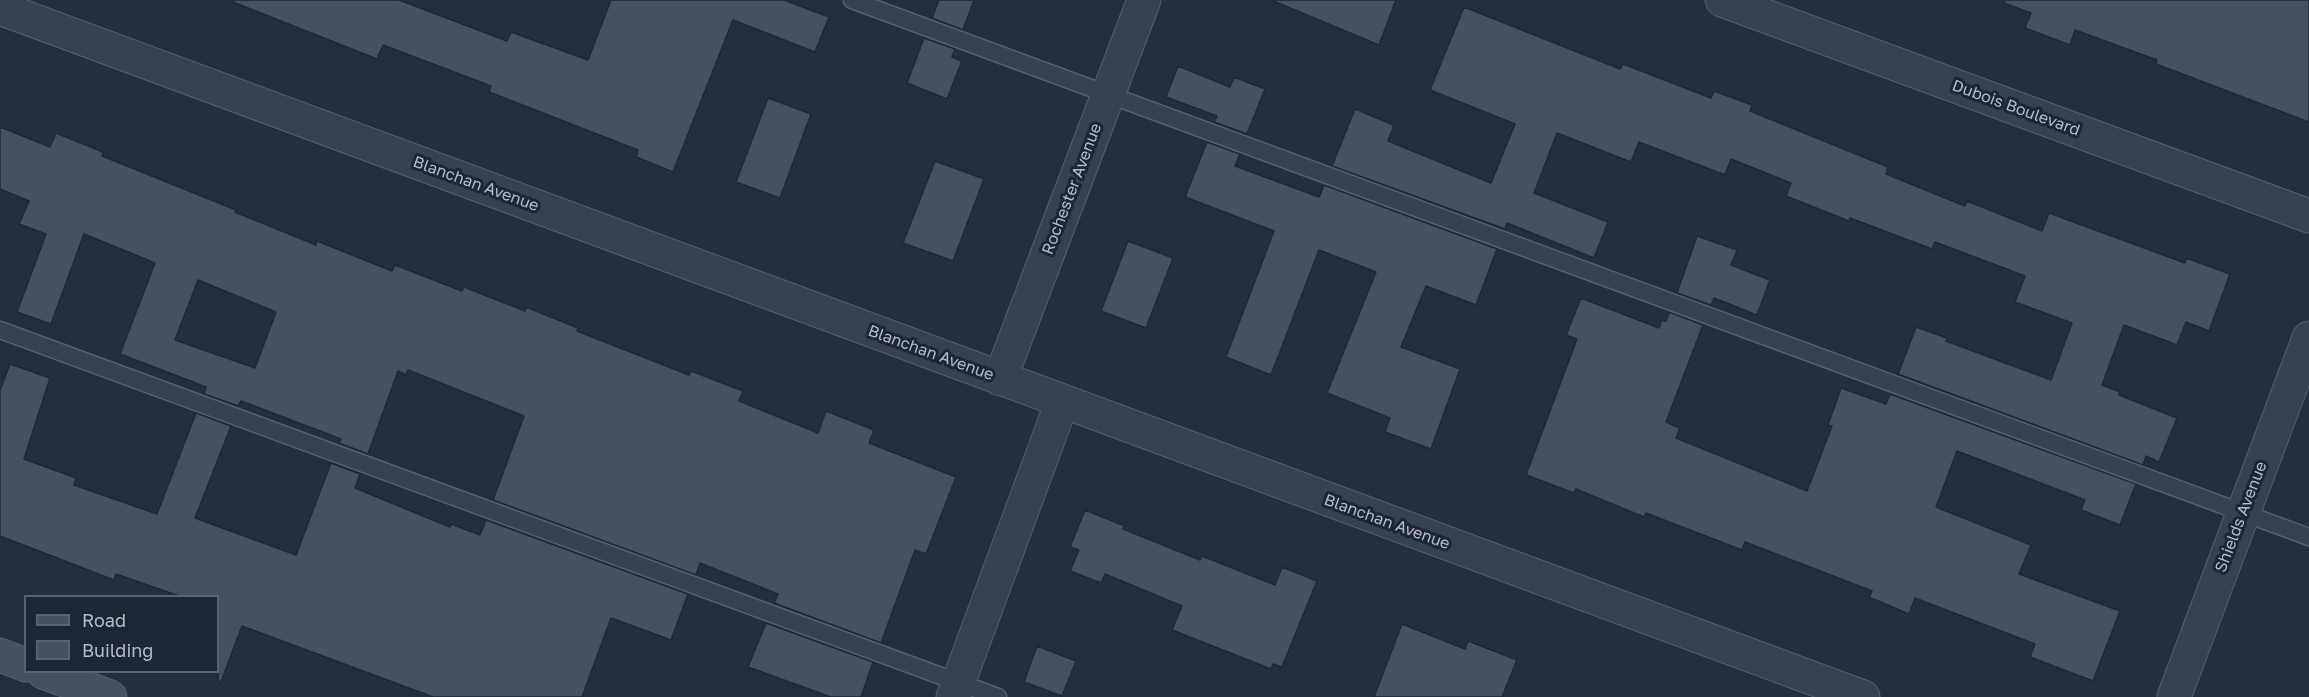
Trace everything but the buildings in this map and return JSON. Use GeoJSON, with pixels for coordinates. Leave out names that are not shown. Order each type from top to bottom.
{"type":"FeatureCollection","features":[{"type":"Feature","properties":{"kind":"main road"},"geometry":{"type":"LineString","coordinates":[[0,656],[24,664]]}},
{"type":"Feature","properties":{"kind":"main road"},"geometry":{"type":"LineString","coordinates":[[46,673],[110,697]]}},
{"type":"Feature","properties":{"kind":"street","name":"Rochester Avenue"},"geometry":{"type":"LineString","coordinates":[[1000,379],[1144,0]]}},
{"type":"Feature","properties":{"kind":"street","name":"Dubois Boulevard"},"geometry":{"type":"LineString","coordinates":[[1722,0],[2309,216]]}},
{"type":"Feature","properties":{"kind":"street","name":"Blanchan Avenue"},"geometry":{"type":"LineString","coordinates":[[0,8],[1863,697]]}},
{"type":"Feature","properties":{"kind":"street","name":"Shields Avenue"},"geometry":{"type":"LineString","coordinates":[[2174,697],[2309,338]]}},
{"type":"Feature","properties":{"kind":"street"},"geometry":{"type":"LineString","coordinates":[[956,690],[1062,402]]}},
{"type":"Feature","properties":{"kind":"lane"},"geometry":{"type":"LineString","coordinates":[[852,0],[2309,537]]}},
{"type":"Feature","properties":{"kind":"lane"},"geometry":{"type":"LineString","coordinates":[[0,330],[956,690],[998,697]]}}]}
